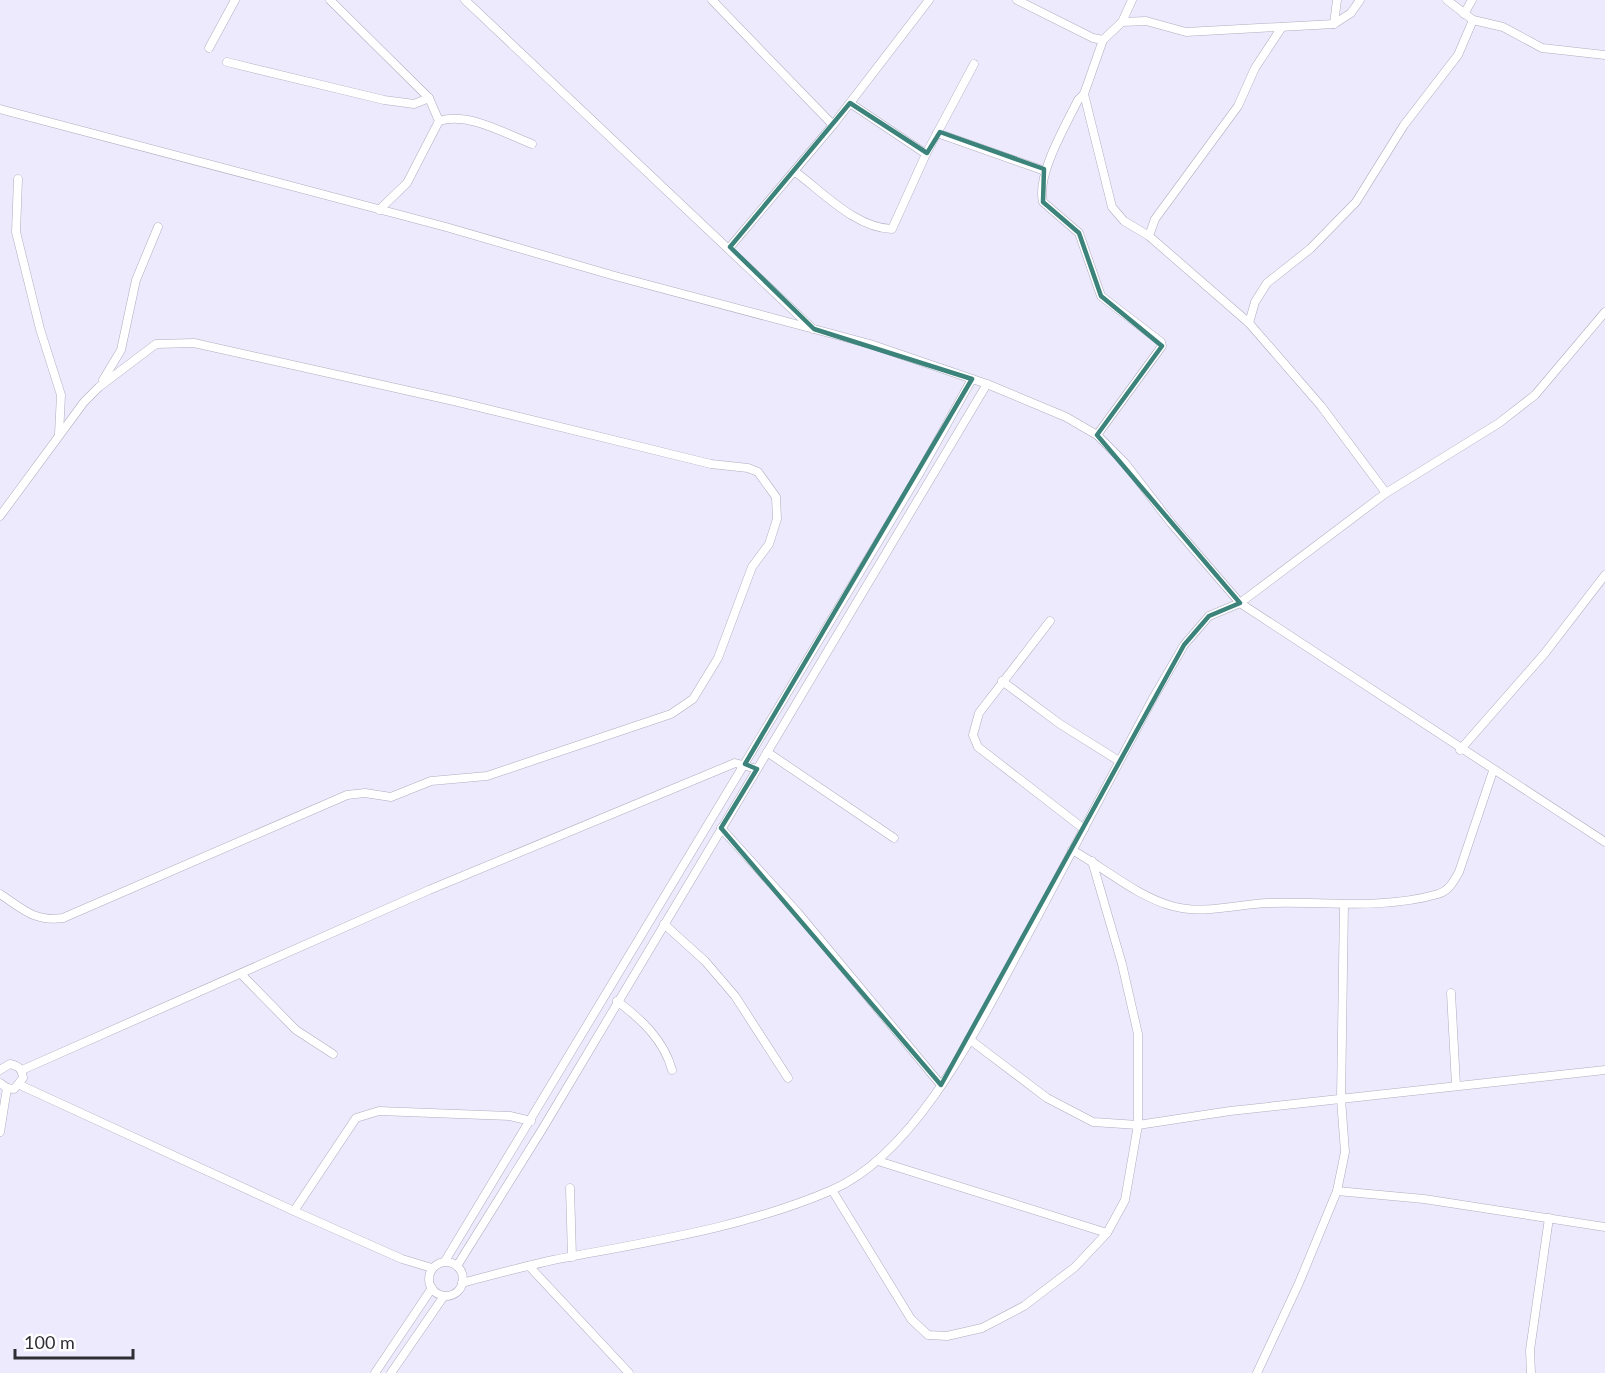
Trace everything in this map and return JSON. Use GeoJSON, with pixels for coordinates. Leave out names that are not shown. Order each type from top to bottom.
{"type":"FeatureCollection","features":[{"type":"Feature","properties":{"kind":"street"},"geometry":{"type":"LineString","coordinates":[[209,48],[235,0]]}},
{"type":"Feature","properties":{"kind":"street"},"geometry":{"type":"LineString","coordinates":[[330,0],[429,98],[440,121]]}},
{"type":"Feature","properties":{"kind":"street"},"geometry":{"type":"LineString","coordinates":[[465,0],[730,247],[814,329]]}},
{"type":"Feature","properties":{"kind":"street"},"geometry":{"type":"LineString","coordinates":[[712,0],[833,125]]}},
{"type":"Feature","properties":{"kind":"street"},"geometry":{"type":"LineString","coordinates":[[730,247],[833,125],[929,0]]}},
{"type":"Feature","properties":{"kind":"street"},"geometry":{"type":"LineString","coordinates":[[1017,0],[1093,38],[1103,40]]}},
{"type":"Feature","properties":{"kind":"street"},"geometry":{"type":"LineString","coordinates":[[1097,435],[1162,346],[1161,342],[1101,296],[1079,232],[1043,202],[1042,195],[1045,171],[1078,100],[1084,94],[1103,40],[1122,22],[1132,0]]}},
{"type":"Feature","properties":{"kind":"street"},"geometry":{"type":"LineString","coordinates":[[1334,24],[1337,0]]}},
{"type":"Feature","properties":{"kind":"street"},"geometry":{"type":"LineString","coordinates":[[1122,22],[1146,21],[1186,32],[1334,24],[1351,13],[1360,0]]}},
{"type":"Feature","properties":{"kind":"street"},"geometry":{"type":"LineString","coordinates":[[1447,0],[1473,20],[1503,27],[1542,48],[1605,55]]}},
{"type":"Feature","properties":{"kind":"street"},"geometry":{"type":"LineString","coordinates":[[1464,14],[1472,0]]}},
{"type":"Feature","properties":{"kind":"street"},"geometry":{"type":"LineString","coordinates":[[1249,323],[1255,302],[1267,283],[1310,249],[1356,202],[1404,126],[1458,55],[1473,20]]}},
{"type":"Feature","properties":{"kind":"street"},"geometry":{"type":"LineString","coordinates":[[1149,236],[1155,219],[1238,106],[1255,68],[1282,27]]}},
{"type":"Feature","properties":{"kind":"street"},"geometry":{"type":"LineString","coordinates":[[227,62],[384,100],[414,104],[429,98]]}},
{"type":"Feature","properties":{"kind":"street"},"geometry":{"type":"LineString","coordinates":[[794,171],[843,209],[870,224],[892,228],[926,154],[974,64]]}},
{"type":"Feature","properties":{"kind":"street"},"geometry":{"type":"LineString","coordinates":[[1084,94],[1112,207],[1124,221],[1149,236],[1249,323],[1322,406],[1386,493]]}},
{"type":"Feature","properties":{"kind":"street"},"geometry":{"type":"LineString","coordinates":[[850,103],[926,154]]}},
{"type":"Feature","properties":{"kind":"street"},"geometry":{"type":"LineString","coordinates":[[0,109],[870,344],[987,384],[1066,417],[1097,435],[1125,463],[1171,523],[1240,603],[1460,750],[1605,842]]}},
{"type":"Feature","properties":{"kind":"street"},"geometry":{"type":"LineString","coordinates":[[379,210],[407,183],[440,121],[451,117],[465,118],[532,144]]}},
{"type":"Feature","properties":{"kind":"street"},"geometry":{"type":"LineString","coordinates":[[937,133],[1045,171]]}},
{"type":"Feature","properties":{"kind":"street"},"geometry":{"type":"LineString","coordinates":[[18,179],[16,232],[39,329],[61,395],[58,436]]}},
{"type":"Feature","properties":{"kind":"street"},"geometry":{"type":"LineString","coordinates":[[99,387],[121,350],[136,280],[158,227]]}},
{"type":"Feature","properties":{"kind":"street"},"geometry":{"type":"LineString","coordinates":[[462,1283],[768,1213],[832,1190],[878,1161],[920,1115],[969,1039],[1184,645],[1209,616],[1240,603],[1386,493],[1499,423],[1535,395],[1605,312]]}},
{"type":"Feature","properties":{"kind":"street"},"geometry":{"type":"LineString","coordinates":[[0,516],[84,402],[99,387],[156,344],[194,343],[454,401],[711,464],[748,468],[758,472],[776,497],[777,519],[769,544],[752,567],[718,658],[693,699],[671,714],[487,776],[431,781],[391,797],[365,793],[347,795],[63,918],[45,920],[30,914],[0,894]]}},
{"type":"Feature","properties":{"kind":"street"},"geometry":{"type":"LineString","coordinates":[[444,1296],[432,1288],[429,1274],[432,1268],[445,1261],[531,1121],[919,474],[972,379]]}},
{"type":"Feature","properties":{"kind":"street"},"geometry":{"type":"LineString","coordinates":[[457,1266],[987,384]]}},
{"type":"Feature","properties":{"kind":"street"},"geometry":{"type":"LineString","coordinates":[[1460,750],[1545,653],[1605,575]]}},
{"type":"Feature","properties":{"kind":"street"},"geometry":{"type":"LineString","coordinates":[[1050,621],[979,713],[973,735],[978,747],[1084,830]]}},
{"type":"Feature","properties":{"kind":"street"},"geometry":{"type":"LineString","coordinates":[[1002,681],[1060,724],[1119,761]]}},
{"type":"Feature","properties":{"kind":"street"},"geometry":{"type":"LineString","coordinates":[[767,753],[894,838]]}},
{"type":"Feature","properties":{"kind":"street"},"geometry":{"type":"LineString","coordinates":[[22,1070],[429,890],[735,763],[757,769]]}},
{"type":"Feature","properties":{"kind":"street"},"geometry":{"type":"LineString","coordinates":[[1072,850],[1141,892],[1172,906],[1194,909],[1268,903],[1393,902],[1440,894],[1452,885],[1459,872],[1493,771]]}},
{"type":"Feature","properties":{"kind":"street"},"geometry":{"type":"LineString","coordinates":[[721,828],[798,913],[941,1085]]}},
{"type":"Feature","properties":{"kind":"street"},"geometry":{"type":"LineString","coordinates":[[832,1190],[910,1319],[928,1335],[947,1336],[982,1328],[1024,1306],[1075,1267],[1107,1233],[1125,1200],[1138,1125],[1138,1034],[1122,964],[1092,861]]}},
{"type":"Feature","properties":{"kind":"street"},"geometry":{"type":"LineString","coordinates":[[1257,1373],[1299,1283],[1336,1191],[1345,1152],[1341,1099],[1344,904]]}},
{"type":"Feature","properties":{"kind":"street"},"geometry":{"type":"LineString","coordinates":[[664,924],[705,961],[735,996],[788,1078]]}},
{"type":"Feature","properties":{"kind":"street"},"geometry":{"type":"LineString","coordinates":[[241,974],[296,1030],[333,1054]]}},
{"type":"Feature","properties":{"kind":"street"},"geometry":{"type":"LineString","coordinates":[[1451,993],[1456,1085]]}},
{"type":"Feature","properties":{"kind":"street"},"geometry":{"type":"LineString","coordinates":[[617,1001],[639,1018],[656,1038],[672,1070]]}},
{"type":"Feature","properties":{"kind":"street"},"geometry":{"type":"LineString","coordinates":[[969,1039],[1047,1098],[1093,1122],[1138,1125],[1456,1085],[1605,1070]]}},
{"type":"Feature","properties":{"kind":"street"},"geometry":{"type":"LineString","coordinates":[[0,1070],[10,1064],[22,1070]]}},
{"type":"Feature","properties":{"kind":"street"},"geometry":{"type":"LineString","coordinates":[[20,1085],[23,1078],[22,1070]]}},
{"type":"Feature","properties":{"kind":"street"},"geometry":{"type":"LineString","coordinates":[[0,1083],[7,1088],[20,1085],[294,1211],[402,1258],[432,1268]]}},
{"type":"Feature","properties":{"kind":"street"},"geometry":{"type":"LineString","coordinates":[[0,1132],[7,1088]]}},
{"type":"Feature","properties":{"kind":"street"},"geometry":{"type":"LineString","coordinates":[[294,1211],[356,1118],[379,1111],[510,1116],[531,1121]]}},
{"type":"Feature","properties":{"kind":"street"},"geometry":{"type":"LineString","coordinates":[[878,1161],[1107,1233]]}},
{"type":"Feature","properties":{"kind":"street"},"geometry":{"type":"LineString","coordinates":[[570,1188],[572,1257]]}},
{"type":"Feature","properties":{"kind":"street"},"geometry":{"type":"LineString","coordinates":[[1336,1191],[1404,1196],[1605,1227]]}},
{"type":"Feature","properties":{"kind":"street"},"geometry":{"type":"LineString","coordinates":[[1531,1373],[1530,1350],[1549,1218]]}},
{"type":"Feature","properties":{"kind":"street"},"geometry":{"type":"LineString","coordinates":[[391,1373],[444,1296],[455,1293],[462,1283],[461,1271],[457,1266],[445,1261]]}},
{"type":"Feature","properties":{"kind":"street"},"geometry":{"type":"LineString","coordinates":[[529,1266],[629,1373]]}},
{"type":"Feature","properties":{"kind":"street"},"geometry":{"type":"LineString","coordinates":[[375,1373],[432,1288]]}},
{"type":"Feature","properties":{"kind":"highlighted area"},"geometry":{"type":"Polygon","coordinates":[[[850,103],[927,153],[940,132],[1044,169],[1043,202],[1079,233],[1101,296],[1162,346],[1097,435],[1240,603],[1209,616],[1184,645],[941,1085],[721,828],[757,769],[745,764],[972,379],[814,329],[730,247],[850,103]]]}}]}
